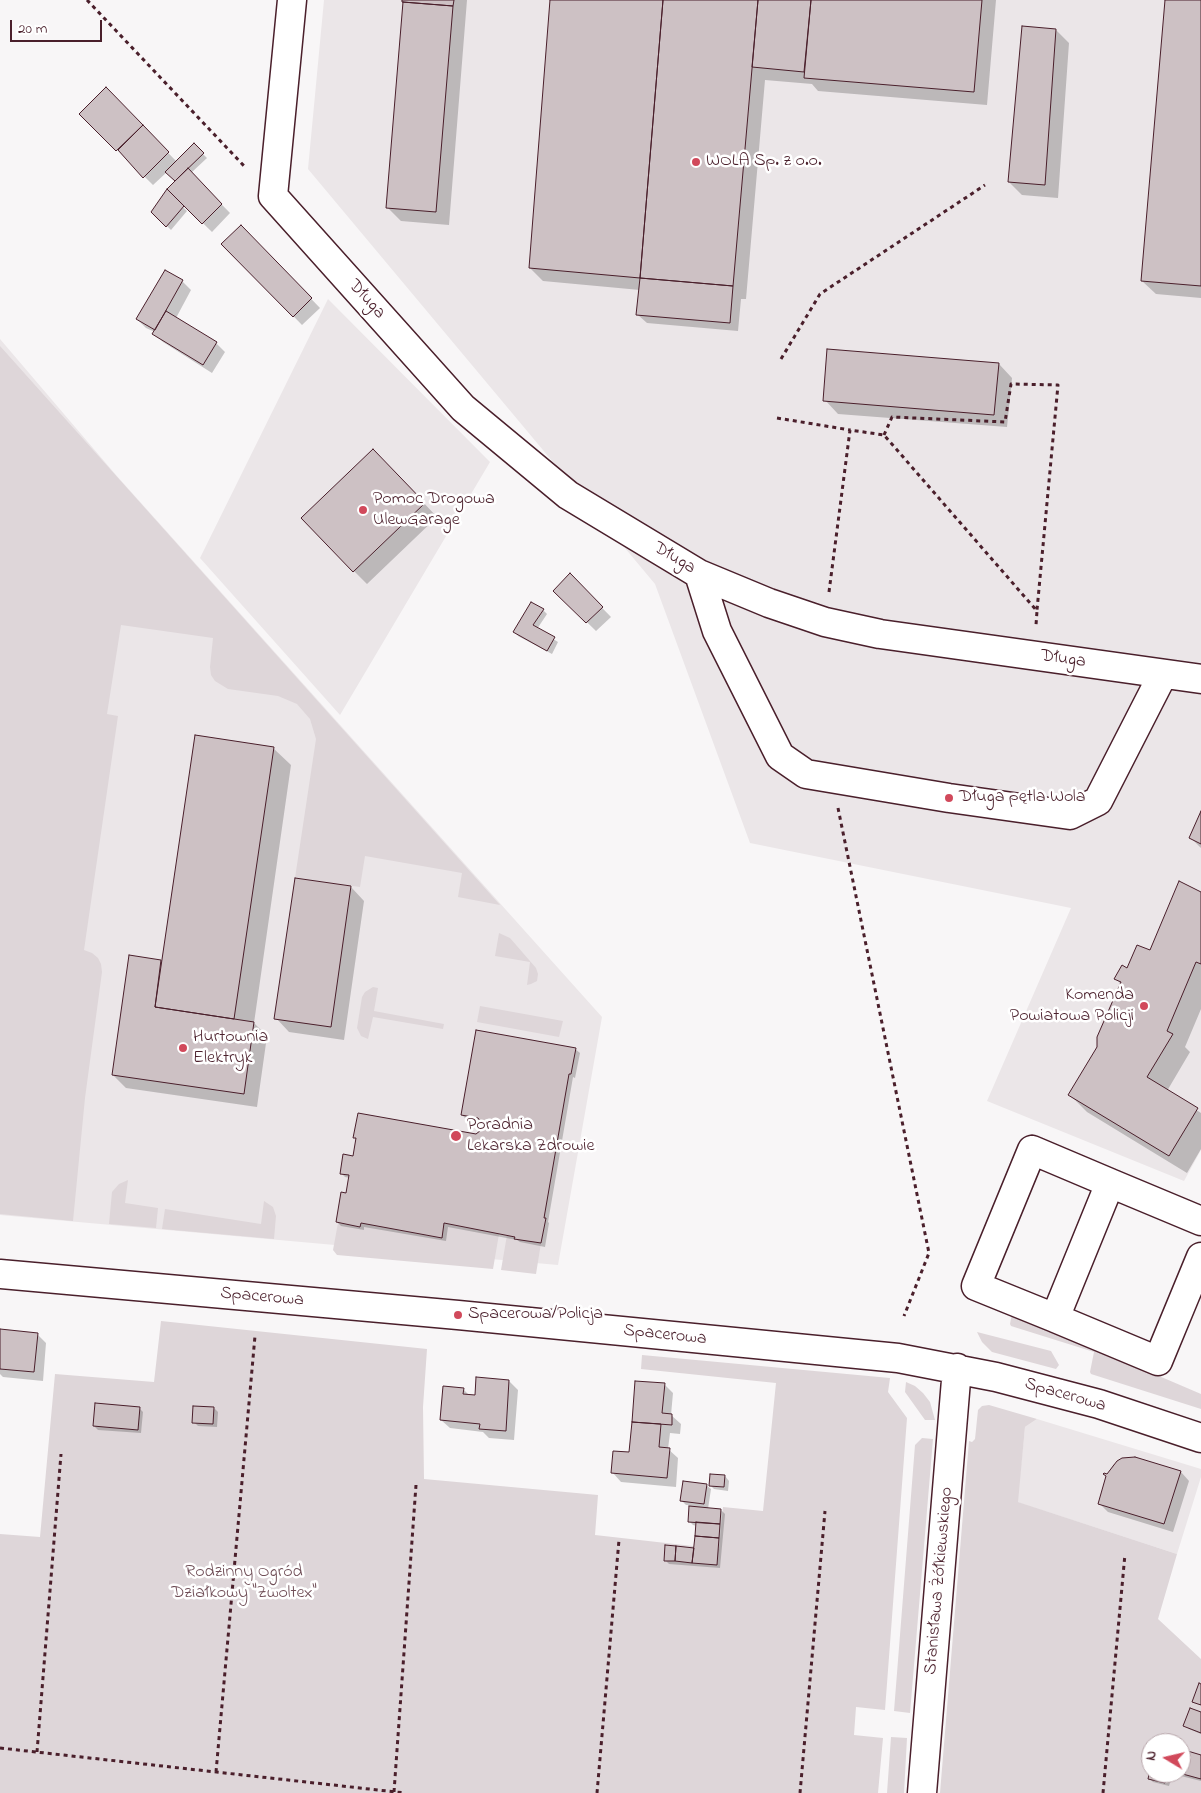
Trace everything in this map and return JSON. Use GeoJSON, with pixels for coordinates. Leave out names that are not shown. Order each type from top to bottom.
{"type":"FeatureCollection","features":[{"type":"Feature","properties":{"kind":"street"},"geometry":{"type":"LineString","coordinates":[[273,196],[292,0]]}},
{"type":"Feature","properties":{"kind":"street","name":"Długa"},"geometry":{"type":"LineString","coordinates":[[273,196],[463,408],[568,495],[699,574],[769,603],[825,622],[880,634],[1201,678]]}},
{"type":"Feature","properties":{"kind":"street"},"geometry":{"type":"LineString","coordinates":[[699,574],[716,631],[780,756],[806,774],[949,798],[1070,815],[1098,801],[1163,674]]}},
{"type":"Feature","properties":{"kind":"street"},"geometry":{"type":"LineString","coordinates":[[1201,1222],[1032,1150],[976,1286],[1158,1361],[1201,1257]]}},
{"type":"Feature","properties":{"kind":"street"},"geometry":{"type":"LineString","coordinates":[[1055,1318],[1110,1183]]}},
{"type":"Feature","properties":{"kind":"street","name":"Spacerowa"},"geometry":{"type":"LineString","coordinates":[[0,1274],[458,1315],[898,1358],[996,1377],[1098,1404],[1201,1438]]}},
{"type":"Feature","properties":{"kind":"street","name":"Stanisława Żółkiewskiego"},"geometry":{"type":"LineString","coordinates":[[922,1793],[957,1368]]}},
{"type":"Feature","properties":{"kind":"path"},"geometry":{"type":"LineString","coordinates":[[86,0],[273,196]]}},
{"type":"Feature","properties":{"kind":"path"},"geometry":{"type":"LineString","coordinates":[[781,359],[820,294],[985,185]]}},
{"type":"Feature","properties":{"kind":"path"},"geometry":{"type":"LineString","coordinates":[[884,435],[892,417],[1005,422],[1010,384],[1058,385],[1033,656]]}},
{"type":"Feature","properties":{"kind":"path"},"geometry":{"type":"LineString","coordinates":[[777,418],[884,435],[1037,611]]}},
{"type":"Feature","properties":{"kind":"path"},"geometry":{"type":"LineString","coordinates":[[825,622],[850,430]]}},
{"type":"Feature","properties":{"kind":"path"},"geometry":{"type":"LineString","coordinates":[[833,779],[929,1253],[904,1316]]}},
{"type":"Feature","properties":{"kind":"path"},"geometry":{"type":"LineString","coordinates":[[216,1772],[255,1336]]}},
{"type":"Feature","properties":{"kind":"path"},"geometry":{"type":"LineString","coordinates":[[37,1752],[61,1454]]}},
{"type":"Feature","properties":{"kind":"path"},"geometry":{"type":"LineString","coordinates":[[394,1792],[416,1485]]}},
{"type":"Feature","properties":{"kind":"path"},"geometry":{"type":"LineString","coordinates":[[800,1793],[825,1511]]}},
{"type":"Feature","properties":{"kind":"path"},"geometry":{"type":"LineString","coordinates":[[597,1793],[620,1540]]}},
{"type":"Feature","properties":{"kind":"path"},"geometry":{"type":"LineString","coordinates":[[1103,1793],[1125,1554]]}},
{"type":"Feature","properties":{"kind":"path"},"geometry":{"type":"LineString","coordinates":[[0,1748],[405,1793]]}},
{"type":"Feature","properties":{"kind":"shaded area"},"geometry":{"type":"Polygon","coordinates":[[[324,0],[1201,0],[1201,1150],[1184,1181],[987,1101],[1071,908],[750,843],[655,584],[308,169],[324,0]]]}},
{"type":"Feature","properties":{"kind":"shaded area"},"geometry":{"type":"Polygon","coordinates":[[[328,299],[490,462],[340,715],[200,558],[328,299]]]}},
{"type":"Feature","properties":{"kind":"shaded area"},"geometry":{"type":"Polygon","coordinates":[[[0,339],[116,475],[602,1017],[558,1265],[0,1215],[0,339]]]}},
{"type":"Feature","properties":{"kind":"shaded area"},"geometry":{"type":"Polygon","coordinates":[[[1037,1419],[1201,1469],[1201,1477],[1177,1554],[1017,1502],[1025,1427],[1037,1419]]]}},
{"type":"Feature","properties":{"kind":"green space"},"geometry":{"type":"Polygon","coordinates":[[[0,346],[500,905],[458,897],[462,873],[365,856],[360,887],[295,878],[316,739],[310,719],[297,704],[278,696],[228,689],[215,681],[211,675],[210,667],[213,638],[121,625],[107,714],[118,716],[84,950],[98,958],[102,972],[85,1098],[73,1221],[0,1214],[0,346]]]}},
{"type":"Feature","properties":{"kind":"green space"},"geometry":{"type":"Polygon","coordinates":[[[499,933],[510,938],[536,968],[538,974],[537,981],[527,985],[530,962],[495,956],[499,933]]]}},
{"type":"Feature","properties":{"kind":"green space"},"geometry":{"type":"Polygon","coordinates":[[[373,987],[378,988],[374,1011],[444,1024],[443,1029],[373,1017],[368,1039],[361,1036],[357,1028],[362,997],[365,992],[373,987]]]}},
{"type":"Feature","properties":{"kind":"green space"},"geometry":{"type":"Polygon","coordinates":[[[480,1006],[563,1021],[559,1037],[477,1022],[480,1006]]]}},
{"type":"Feature","properties":{"kind":"green space"},"geometry":{"type":"Polygon","coordinates":[[[128,1180],[125,1203],[158,1208],[156,1228],[109,1224],[112,1192],[119,1184],[128,1180]]]}},
{"type":"Feature","properties":{"kind":"green space"},"geometry":{"type":"Polygon","coordinates":[[[264,1201],[273,1207],[276,1216],[274,1239],[162,1229],[165,1209],[261,1224],[264,1201]]]}},
{"type":"Feature","properties":{"kind":"green space"},"geometry":{"type":"Polygon","coordinates":[[[338,1223],[360,1227],[361,1223],[441,1238],[444,1223],[499,1234],[493,1269],[337,1255],[333,1250],[338,1223]]]}},
{"type":"Feature","properties":{"kind":"green space"},"geometry":{"type":"Polygon","coordinates":[[[507,1235],[515,1237],[515,1239],[541,1243],[536,1274],[501,1270],[507,1235]]]}},
{"type":"Feature","properties":{"kind":"green space"},"geometry":{"type":"Polygon","coordinates":[[[1012,1313],[1201,1394],[1201,1409],[1091,1374],[1094,1352],[1011,1326],[1012,1313]]]}},
{"type":"Feature","properties":{"kind":"green space","name":"Rodzinny Ogród Działkowy \"Zwoltex\""},"geometry":{"type":"Polygon","coordinates":[[[161,1321],[427,1349],[423,1407],[424,1479],[598,1495],[595,1535],[719,1549],[723,1507],[763,1511],[776,1383],[641,1369],[642,1355],[890,1378],[888,1392],[907,1418],[885,1710],[856,1707],[854,1735],[883,1738],[878,1793],[0,1793],[0,1534],[40,1537],[55,1374],[154,1382],[161,1321]]]}},
{"type":"Feature","properties":{"kind":"green space"},"geometry":{"type":"Polygon","coordinates":[[[977,1332],[1051,1351],[1059,1365],[1056,1369],[992,1352],[982,1342],[977,1332]]]}},
{"type":"Feature","properties":{"kind":"green space"},"geometry":{"type":"Polygon","coordinates":[[[906,1382],[915,1386],[930,1402],[935,1420],[925,1420],[905,1392],[906,1382]]]}},
{"type":"Feature","properties":{"kind":"green space"},"geometry":{"type":"Polygon","coordinates":[[[989,1405],[1037,1419],[1025,1427],[1018,1502],[1177,1554],[1158,1619],[1201,1659],[1201,1793],[940,1793],[969,1441],[972,1442],[975,1439],[978,1410],[982,1406],[989,1405]]]}},
{"type":"Feature","properties":{"kind":"green space"},"geometry":{"type":"Polygon","coordinates":[[[922,1438],[933,1439],[910,1713],[894,1711],[915,1445],[922,1438]]]}},
{"type":"Feature","properties":{"kind":"green space"},"geometry":{"type":"Polygon","coordinates":[[[891,1737],[907,1738],[904,1793],[887,1793],[891,1737]]]}},
{"type":"Feature","properties":{"kind":"building"},"geometry":{"type":"Polygon","coordinates":[[[402,0],[454,0],[453,6],[402,2],[402,0]]]}},
{"type":"Feature","properties":{"kind":"building"},"geometry":{"type":"Polygon","coordinates":[[[550,0],[663,0],[640,278],[529,268],[550,0]]]}},
{"type":"Feature","properties":{"kind":"building","name":"WOLA Sp. z o.o."},"geometry":{"type":"Polygon","coordinates":[[[663,0],[758,0],[733,286],[640,278],[663,0]]]}},
{"type":"Feature","properties":{"kind":"building"},"geometry":{"type":"Polygon","coordinates":[[[758,0],[811,0],[804,72],[752,67],[758,0]]]}},
{"type":"Feature","properties":{"kind":"building"},"geometry":{"type":"Polygon","coordinates":[[[811,0],[982,0],[974,92],[804,78],[811,0]]]}},
{"type":"Feature","properties":{"kind":"building"},"geometry":{"type":"Polygon","coordinates":[[[1165,0],[1201,0],[1201,286],[1141,281],[1165,0]]]}},
{"type":"Feature","properties":{"kind":"building"},"geometry":{"type":"Polygon","coordinates":[[[403,2],[453,6],[436,212],[386,208],[403,2]]]}},
{"type":"Feature","properties":{"kind":"building"},"geometry":{"type":"Polygon","coordinates":[[[1022,26],[1056,29],[1045,185],[1008,182],[1022,26]]]}},
{"type":"Feature","properties":{"kind":"building"},"geometry":{"type":"Polygon","coordinates":[[[106,87],[143,125],[116,151],[79,114],[106,87]]]}},
{"type":"Feature","properties":{"kind":"building"},"geometry":{"type":"Polygon","coordinates":[[[143,125],[169,152],[143,178],[118,150],[143,125]]]}},
{"type":"Feature","properties":{"kind":"building"},"geometry":{"type":"Polygon","coordinates":[[[194,143],[204,153],[175,181],[165,172],[194,143]]]}},
{"type":"Feature","properties":{"kind":"building"},"geometry":{"type":"Polygon","coordinates":[[[188,168],[222,204],[202,224],[167,189],[188,168]]]}},
{"type":"Feature","properties":{"kind":"building"},"geometry":{"type":"Polygon","coordinates":[[[167,189],[184,206],[166,227],[151,212],[167,189]]]}},
{"type":"Feature","properties":{"kind":"building"},"geometry":{"type":"Polygon","coordinates":[[[241,225],[312,298],[293,317],[221,244],[241,225]]]}},
{"type":"Feature","properties":{"kind":"building"},"geometry":{"type":"Polygon","coordinates":[[[165,270],[183,280],[155,330],[136,319],[165,270]]]}},
{"type":"Feature","properties":{"kind":"building"},"geometry":{"type":"Polygon","coordinates":[[[640,278],[733,286],[730,323],[636,315],[640,278]]]}},
{"type":"Feature","properties":{"kind":"building"},"geometry":{"type":"Polygon","coordinates":[[[166,311],[217,342],[203,365],[152,334],[166,311]]]}},
{"type":"Feature","properties":{"kind":"building"},"geometry":{"type":"Polygon","coordinates":[[[827,349],[999,363],[994,415],[823,401],[827,349]]]}},
{"type":"Feature","properties":{"kind":"building","name":"Pomoc Drogowa UlewGarage"},"geometry":{"type":"Polygon","coordinates":[[[373,449],[425,503],[353,572],[301,518],[373,449]]]}},
{"type":"Feature","properties":{"kind":"building"},"geometry":{"type":"Polygon","coordinates":[[[570,573],[603,607],[586,623],[553,591],[570,573]]]}},
{"type":"Feature","properties":{"kind":"building"},"geometry":{"type":"Polygon","coordinates":[[[531,602],[544,609],[533,625],[555,637],[547,651],[513,632],[531,602]]]}},
{"type":"Feature","properties":{"kind":"building"},"geometry":{"type":"Polygon","coordinates":[[[195,735],[274,747],[234,1019],[155,1007],[195,735]]]}},
{"type":"Feature","properties":{"kind":"building"},"geometry":{"type":"Polygon","coordinates":[[[1201,811],[1201,844],[1189,838],[1201,811]]]}},
{"type":"Feature","properties":{"kind":"building"},"geometry":{"type":"Polygon","coordinates":[[[295,878],[351,886],[331,1027],[274,1019],[295,878]]]}},
{"type":"Feature","properties":{"kind":"building","name":"Komenda Powiatowa Policji"},"geometry":{"type":"Polygon","coordinates":[[[1179,881],[1201,892],[1201,964],[1196,962],[1167,1031],[1173,1034],[1147,1077],[1198,1108],[1169,1156],[1068,1095],[1097,1047],[1097,1037],[1121,982],[1114,979],[1122,965],[1127,968],[1137,945],[1150,950],[1179,881]]]}},
{"type":"Feature","properties":{"kind":"building","name":"Hurtownia Elektryk"},"geometry":{"type":"Polygon","coordinates":[[[129,955],[161,960],[155,1007],[254,1022],[244,1094],[112,1075],[129,955]]]}},
{"type":"Feature","properties":{"kind":"building","name":"Poradnia Lekarska Zdrowie"},"geometry":{"type":"Polygon","coordinates":[[[476,1030],[576,1048],[571,1074],[569,1074],[541,1243],[514,1239],[515,1237],[444,1223],[442,1238],[361,1223],[360,1227],[336,1222],[341,1192],[346,1193],[349,1175],[340,1174],[343,1154],[353,1156],[356,1138],[353,1138],[358,1113],[476,1134],[485,1127],[478,1118],[461,1115],[476,1030]]]}},
{"type":"Feature","properties":{"kind":"building"},"geometry":{"type":"Polygon","coordinates":[[[0,1329],[38,1333],[34,1372],[0,1369],[0,1329]]]}},
{"type":"Feature","properties":{"kind":"building"},"geometry":{"type":"Polygon","coordinates":[[[476,1377],[509,1380],[506,1431],[479,1429],[480,1424],[440,1420],[443,1386],[464,1388],[463,1394],[475,1395],[476,1377]]]}},
{"type":"Feature","properties":{"kind":"building"},"geometry":{"type":"Polygon","coordinates":[[[635,1381],[665,1383],[662,1413],[672,1414],[672,1425],[632,1422],[635,1381]]]}},
{"type":"Feature","properties":{"kind":"building"},"geometry":{"type":"Polygon","coordinates":[[[95,1403],[140,1407],[138,1430],[93,1426],[95,1403]]]}},
{"type":"Feature","properties":{"kind":"building"},"geometry":{"type":"Polygon","coordinates":[[[193,1406],[214,1407],[213,1424],[192,1423],[193,1406]]]}},
{"type":"Feature","properties":{"kind":"building"},"geometry":{"type":"Polygon","coordinates":[[[632,1422],[661,1424],[659,1447],[670,1448],[667,1478],[611,1473],[613,1451],[629,1452],[632,1422]]]}},
{"type":"Feature","properties":{"kind":"building"},"geometry":{"type":"Polygon","coordinates":[[[1135,1457],[1181,1471],[1164,1524],[1098,1504],[1106,1476],[1103,1474],[1107,1474],[1117,1461],[1122,1458],[1135,1457]]]}},
{"type":"Feature","properties":{"kind":"building"},"geometry":{"type":"Polygon","coordinates":[[[710,1474],[725,1475],[724,1487],[709,1486],[710,1474]]]}},
{"type":"Feature","properties":{"kind":"building"},"geometry":{"type":"Polygon","coordinates":[[[683,1481],[707,1484],[704,1504],[680,1501],[683,1481]]]}},
{"type":"Feature","properties":{"kind":"building"},"geometry":{"type":"Polygon","coordinates":[[[689,1506],[721,1509],[720,1524],[688,1522],[689,1506]]]}},
{"type":"Feature","properties":{"kind":"building"},"geometry":{"type":"Polygon","coordinates":[[[696,1522],[720,1524],[719,1538],[695,1536],[696,1522]]]}},
{"type":"Feature","properties":{"kind":"building"},"geometry":{"type":"Polygon","coordinates":[[[695,1536],[719,1538],[717,1565],[692,1563],[695,1536]]]}},
{"type":"Feature","properties":{"kind":"building"},"geometry":{"type":"Polygon","coordinates":[[[665,1545],[676,1546],[675,1561],[664,1561],[665,1545]]]}},
{"type":"Feature","properties":{"kind":"building"},"geometry":{"type":"Polygon","coordinates":[[[676,1546],[694,1548],[692,1563],[675,1561],[676,1546]]]}},
{"type":"Feature","properties":{"kind":"building"},"geometry":{"type":"Polygon","coordinates":[[[1199,1683],[1201,1684],[1201,1705],[1192,1702],[1199,1683]]]}},
{"type":"Feature","properties":{"kind":"building"},"geometry":{"type":"Polygon","coordinates":[[[1190,1708],[1201,1712],[1201,1733],[1183,1726],[1190,1708]]]}},
{"type":"Feature","properties":{"kind":"building"},"geometry":{"type":"Polygon","coordinates":[[[1191,1752],[1201,1755],[1201,1779],[1191,1776],[1191,1752]]]}},
{"type":"Feature","properties":{"kind":"place","name":"WOLA Sp. z o.o."},"geometry":{"type":"Point","coordinates":[696,162]}},
{"type":"Feature","properties":{"kind":"place","name":"Pomoc Drogowa UlewGarage"},"geometry":{"type":"Point","coordinates":[363,510]}},
{"type":"Feature","properties":{"kind":"place","name":"Długa pętla Wola"},"geometry":{"type":"Point","coordinates":[949,798]}},
{"type":"Feature","properties":{"kind":"place","name":"Komenda Powiatowa Policji"},"geometry":{"type":"Point","coordinates":[1144,1006]}},
{"type":"Feature","properties":{"kind":"place","name":"Hurtownia Elektryk"},"geometry":{"type":"Point","coordinates":[183,1048]}},
{"type":"Feature","properties":{"kind":"place","name":"Poradnia Lekarska Zdrowie"},"geometry":{"type":"Point","coordinates":[456,1136]}},
{"type":"Feature","properties":{"kind":"place","name":"Spacerowa/Policja"},"geometry":{"type":"Point","coordinates":[458,1315]}}]}
